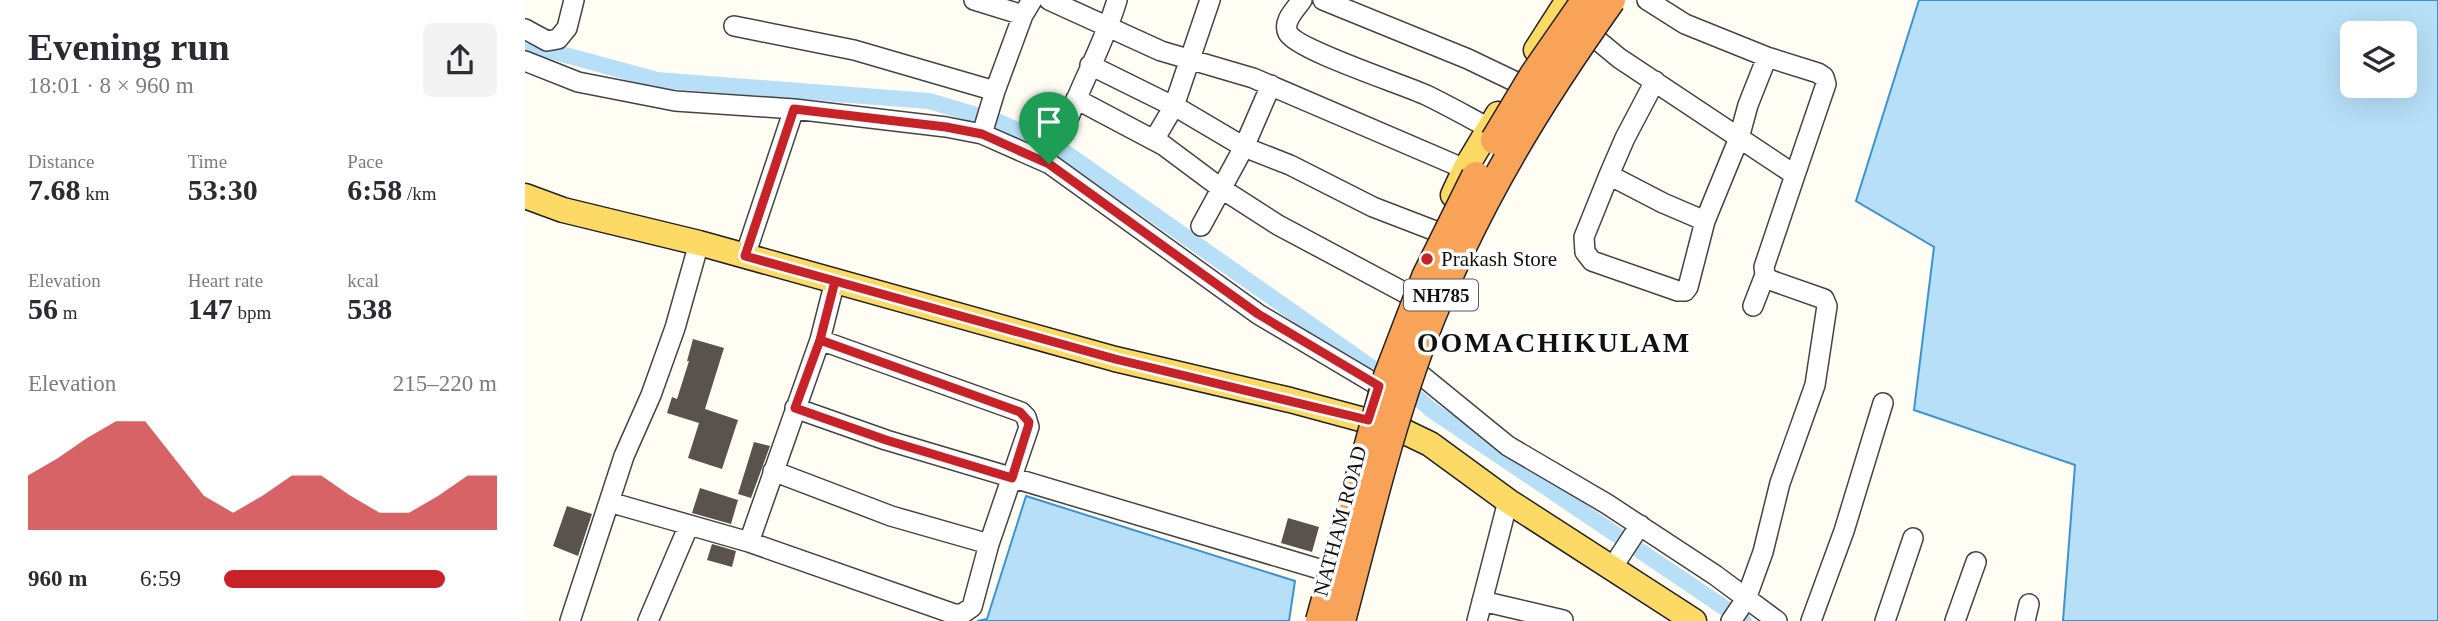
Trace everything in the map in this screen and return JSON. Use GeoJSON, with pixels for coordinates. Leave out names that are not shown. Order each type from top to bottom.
{"type":"FeatureCollection","features":[{"type":"Feature","properties":{"kind":"highway","name":"NH785"},"geometry":{"type":"LineString","coordinates":[[1320,621],[1377,411],[1426,277],[1454,217],[1508,118],[1586,0]]}},
{"type":"Feature","properties":{"kind":"highway","name":"NH785"},"geometry":{"type":"LineString","coordinates":[[1343,621],[1396,419],[1446,281],[1479,210],[1524,128],[1613,0]]}},
{"type":"Feature","properties":{"kind":"main road","name":"NATHAM ROAD"},"geometry":{"type":"LineString","coordinates":[[1313,621],[1368,420],[1411,296],[1465,169],[1568,0]]}},
{"type":"Feature","properties":{"kind":"main road","name":"NATHAM ROAD"},"geometry":{"type":"LineString","coordinates":[[1343,621],[1416,371],[1460,259],[1492,193],[1546,99],[1613,0]]}},
{"type":"Feature","properties":{"kind":"main road"},"geometry":{"type":"LineString","coordinates":[[525,196],[563,210],[699,243],[1115,359],[1398,429],[1418,437],[1452,458],[1508,501],[1628,544],[1694,621]]}},
{"type":"Feature","properties":{"kind":"street"},"geometry":{"type":"LineString","coordinates":[[525,29],[547,41],[558,40],[566,28],[574,0]]}},
{"type":"Feature","properties":{"kind":"street"},"geometry":{"type":"LineString","coordinates":[[974,0],[1027,7],[989,113]]}},
{"type":"Feature","properties":{"kind":"street"},"geometry":{"type":"LineString","coordinates":[[1049,0],[1161,51],[1192,58],[1271,85],[1465,169]]}},
{"type":"Feature","properties":{"kind":"street"},"geometry":{"type":"LineString","coordinates":[[1117,0],[1109,26],[1072,108],[1154,140],[1278,225],[1411,296]]}},
{"type":"Feature","properties":{"kind":"street"},"geometry":{"type":"LineString","coordinates":[[1154,140],[1174,106],[1210,0]]}},
{"type":"Feature","properties":{"kind":"street"},"geometry":{"type":"LineString","coordinates":[[1302,0],[1286,22],[1290,36],[1325,55],[1425,95],[1489,128]]}},
{"type":"Feature","properties":{"kind":"street"},"geometry":{"type":"LineString","coordinates":[[1323,0],[1516,82]]}},
{"type":"Feature","properties":{"kind":"street"},"geometry":{"type":"LineString","coordinates":[[1647,0],[1685,24],[1824,77],[1826,84],[1753,306]]}},
{"type":"Feature","properties":{"kind":"street"},"geometry":{"type":"LineString","coordinates":[[734,26],[854,50],[989,113],[1049,164],[1258,314],[1379,386]]}},
{"type":"Feature","properties":{"kind":"street"},"geometry":{"type":"LineString","coordinates":[[1590,34],[1619,58],[1795,175]]}},
{"type":"Feature","properties":{"kind":"street"},"geometry":{"type":"LineString","coordinates":[[1655,81],[1609,175],[1584,237],[1585,252],[1593,261],[1678,291],[1688,287],[1705,221],[1739,138],[1748,105],[1767,57]]}},
{"type":"Feature","properties":{"kind":"street"},"geometry":{"type":"LineString","coordinates":[[525,61],[578,82],[675,101],[794,109],[946,127],[989,113]]}},
{"type":"Feature","properties":{"kind":"street"},"geometry":{"type":"LineString","coordinates":[[1090,65],[1174,106],[1244,147],[1290,165],[1373,207],[1438,232]]}},
{"type":"Feature","properties":{"kind":"street"},"geometry":{"type":"LineString","coordinates":[[1201,226],[1244,147],[1271,85]]}},
{"type":"Feature","properties":{"kind":"street"},"geometry":{"type":"LineString","coordinates":[[745,256],[794,109]]}},
{"type":"Feature","properties":{"kind":"street"},"geometry":{"type":"LineString","coordinates":[[1609,175],[1705,221]]}},
{"type":"Feature","properties":{"kind":"street"},"geometry":{"type":"LineString","coordinates":[[570,621],[624,456],[651,395],[675,328],[699,243]]}},
{"type":"Feature","properties":{"kind":"street"},"geometry":{"type":"LineString","coordinates":[[1737,612],[1763,552],[1780,482],[1815,384],[1827,314],[1824,299],[1770,280],[1765,275]]}},
{"type":"Feature","properties":{"kind":"street"},"geometry":{"type":"LineString","coordinates":[[749,542],[820,340],[835,281]]}},
{"type":"Feature","properties":{"kind":"street"},"geometry":{"type":"LineString","coordinates":[[609,502],[749,542],[954,614],[962,614],[972,607],[989,544],[1029,422],[1020,412],[820,340]]}},
{"type":"Feature","properties":{"kind":"street"},"geometry":{"type":"LineString","coordinates":[[1416,371],[1628,544],[1715,575],[1737,612],[1777,621]]}},
{"type":"Feature","properties":{"kind":"street"},"geometry":{"type":"LineString","coordinates":[[1811,621],[1844,531],[1883,404]]}},
{"type":"Feature","properties":{"kind":"street"},"geometry":{"type":"LineString","coordinates":[[795,408],[886,440],[1326,571]]}},
{"type":"Feature","properties":{"kind":"street"},"geometry":{"type":"LineString","coordinates":[[773,471],[891,516],[989,544]]}},
{"type":"Feature","properties":{"kind":"street"},"geometry":{"type":"LineString","coordinates":[[1477,621],[1508,501]]}},
{"type":"Feature","properties":{"kind":"street"},"geometry":{"type":"LineString","coordinates":[[648,621],[689,525]]}},
{"type":"Feature","properties":{"kind":"street"},"geometry":{"type":"LineString","coordinates":[[1885,621],[1913,538]]}},
{"type":"Feature","properties":{"kind":"street"},"geometry":{"type":"LineString","coordinates":[[1955,621],[1976,562]]}},
{"type":"Feature","properties":{"kind":"street"},"geometry":{"type":"LineString","coordinates":[[1482,601],[1563,621]]}},
{"type":"Feature","properties":{"kind":"water"},"geometry":{"type":"Polygon","coordinates":[[[1919,0],[2438,0],[2438,621],[2063,621],[2075,465],[1914,410],[1934,247],[1856,201],[1919,0]]]}},
{"type":"Feature","properties":{"kind":"water"},"geometry":{"type":"Polygon","coordinates":[[[1026,496],[1295,581],[1289,621],[977,621],[987,619],[1026,496]]]}},
{"type":"Feature","properties":{"kind":"building"},"geometry":{"type":"Polygon","coordinates":[[[693,339],[724,348],[705,409],[738,420],[722,469],[688,458],[699,423],[667,413],[672,397],[677,399],[693,339]]]}},
{"type":"Feature","properties":{"kind":"building"},"geometry":{"type":"Polygon","coordinates":[[[754,442],[770,446],[751,498],[738,494],[754,442]]]}},
{"type":"Feature","properties":{"kind":"building"},"geometry":{"type":"Polygon","coordinates":[[[700,488],[738,500],[731,524],[692,513],[700,488]]]}},
{"type":"Feature","properties":{"kind":"building"},"geometry":{"type":"Polygon","coordinates":[[[567,506],[592,514],[578,556],[553,546],[567,506]]]}},
{"type":"Feature","properties":{"kind":"building"},"geometry":{"type":"Polygon","coordinates":[[[1288,518],[1319,527],[1312,552],[1281,543],[1288,518]]]}},
{"type":"Feature","properties":{"kind":"building"},"geometry":{"type":"Polygon","coordinates":[[[712,544],[736,551],[732,567],[707,560],[712,544]]]}},
{"type":"Feature","properties":{"kind":"waterway"},"geometry":{"type":"LineString","coordinates":[[525,44],[657,80],[929,101],[997,121],[1065,152],[1371,367]]}},
{"type":"Feature","properties":{"kind":"waterway"},"geometry":{"type":"LineString","coordinates":[[1419,399],[1744,621]]}},
{"type":"Feature","properties":{"kind":"place","name":"Prakash Store"},"geometry":{"type":"Point","coordinates":[1427,259]}},
{"type":"Feature","properties":{"kind":"district","name":"OOMACHIKULAM"},"geometry":{"type":"Point","coordinates":[1554,342]}},
{"type":"Feature","properties":{"kind":"route"},"geometry":{"type":"LineString","coordinates":[[1049,164],[982,134],[946,127],[794,109],[745,256],[835,281],[820,340],[795,408],[886,440],[1012,478],[1028,427],[1026,417],[1020,412],[820,340],[835,281],[1115,359],[1368,420],[1379,386],[1258,314],[1049,164]]}}]}
